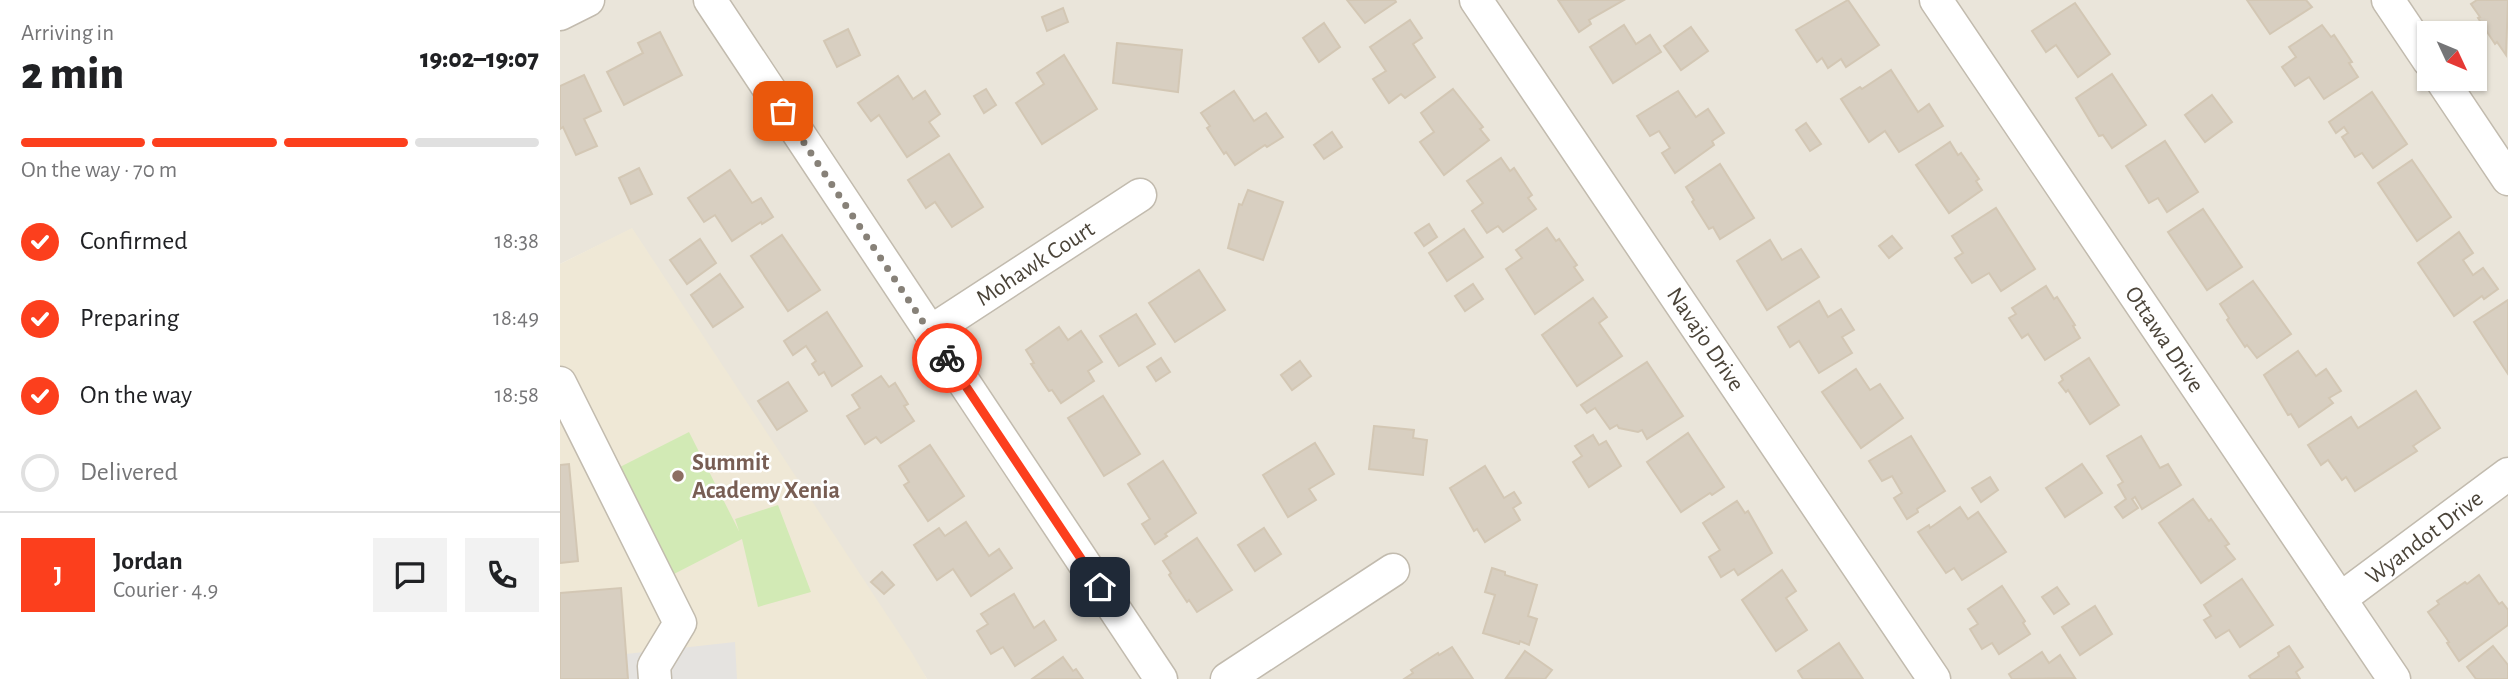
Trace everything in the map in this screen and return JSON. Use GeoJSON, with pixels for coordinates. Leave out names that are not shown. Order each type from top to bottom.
{"type":"FeatureCollection","features":[{"type":"Feature","properties":{"kind":"street"},"geometry":{"type":"LineString","coordinates":[[560,14],[588,0]]}},
{"type":"Feature","properties":{"kind":"street"},"geometry":{"type":"LineString","coordinates":[[710,0],[1161,679]]}},
{"type":"Feature","properties":{"kind":"street","name":"Navajo Drive"},"geometry":{"type":"LineString","coordinates":[[1476,0],[1934,679]]}},
{"type":"Feature","properties":{"kind":"street","name":"Ottawa Drive"},"geometry":{"type":"LineString","coordinates":[[1936,0],[2394,679]]}},
{"type":"Feature","properties":{"kind":"street"},"geometry":{"type":"LineString","coordinates":[[2388,0],[2417,43]]}},
{"type":"Feature","properties":{"kind":"street"},"geometry":{"type":"LineString","coordinates":[[2449,91],[2508,178]]}},
{"type":"Feature","properties":{"kind":"street","name":"Mohawk Court"},"geometry":{"type":"LineString","coordinates":[[930,332],[1140,195]]}},
{"type":"Feature","properties":{"kind":"street"},"geometry":{"type":"LineString","coordinates":[[560,383],[680,623],[654,666],[655,679]]}},
{"type":"Feature","properties":{"kind":"street","name":"Wyandot Drive"},"geometry":{"type":"LineString","coordinates":[[2340,599],[2508,474]]}},
{"type":"Feature","properties":{"kind":"street"},"geometry":{"type":"LineString","coordinates":[[1227,679],[1393,570]]}},
{"type":"Feature","properties":{"kind":"shaded area"},"geometry":{"type":"Polygon","coordinates":[[[560,0],[2508,0],[2508,679],[927,679],[632,229],[560,264],[560,0]]]}},
{"type":"Feature","properties":{"kind":"shaded area","name":"Summit Academy Xenia"},"geometry":{"type":"Polygon","coordinates":[[[632,228],[927,679],[560,679],[560,264],[632,228]]]}},
{"type":"Feature","properties":{"kind":"shaded area"},"geometry":{"type":"Polygon","coordinates":[[[735,642],[737,679],[628,679],[626,654],[735,642]]]}},
{"type":"Feature","properties":{"kind":"green space"},"geometry":{"type":"Polygon","coordinates":[[[689,432],[739,531],[735,519],[778,505],[811,592],[758,607],[742,539],[674,574],[620,467],[689,432]]]}},
{"type":"Feature","properties":{"kind":"building"},"geometry":{"type":"Polygon","coordinates":[[[1347,0],[1395,0],[1396,2],[1365,23],[1347,0]]]}},
{"type":"Feature","properties":{"kind":"building"},"geometry":{"type":"Polygon","coordinates":[[[1558,0],[1624,0],[1589,20],[1591,24],[1579,32],[1558,0]]]}},
{"type":"Feature","properties":{"kind":"building"},"geometry":{"type":"Polygon","coordinates":[[[1848,0],[1879,45],[1846,67],[1841,59],[1828,68],[1822,58],[1817,62],[1796,30],[1848,0]]]}},
{"type":"Feature","properties":{"kind":"building"},"geometry":{"type":"Polygon","coordinates":[[[2247,0],[2306,0],[2312,7],[2270,34],[2247,0]]]}},
{"type":"Feature","properties":{"kind":"building"},"geometry":{"type":"Polygon","coordinates":[[[2477,0],[2508,0],[2506,55],[2487,32],[2487,21],[2480,21],[2471,4],[2477,0]]]}},
{"type":"Feature","properties":{"kind":"building"},"geometry":{"type":"Polygon","coordinates":[[[2075,3],[2110,54],[2078,77],[2056,45],[2046,52],[2032,31],[2075,3]]]}},
{"type":"Feature","properties":{"kind":"building"},"geometry":{"type":"Polygon","coordinates":[[[1063,8],[1068,22],[1047,31],[1042,17],[1063,8]]]}},
{"type":"Feature","properties":{"kind":"building"},"geometry":{"type":"Polygon","coordinates":[[[1410,20],[1422,38],[1413,44],[1435,77],[1405,98],[1401,94],[1389,103],[1373,79],[1386,71],[1370,47],[1410,20]]]}},
{"type":"Feature","properties":{"kind":"building"},"geometry":{"type":"Polygon","coordinates":[[[1324,23],[1340,47],[1319,62],[1303,38],[1324,23]]]}},
{"type":"Feature","properties":{"kind":"building"},"geometry":{"type":"Polygon","coordinates":[[[1624,25],[1636,44],[1650,35],[1661,52],[1613,83],[1590,47],[1624,25]]]}},
{"type":"Feature","properties":{"kind":"building"},"geometry":{"type":"Polygon","coordinates":[[[2322,25],[2331,37],[2334,35],[2352,62],[2349,63],[2358,77],[2324,99],[2309,77],[2295,86],[2282,67],[2296,57],[2289,47],[2322,25]]]}},
{"type":"Feature","properties":{"kind":"building"},"geometry":{"type":"Polygon","coordinates":[[[1691,27],[1708,51],[1681,70],[1664,46],[1691,27]]]}},
{"type":"Feature","properties":{"kind":"building"},"geometry":{"type":"Polygon","coordinates":[[[848,29],[860,55],[837,67],[824,41],[848,29]]]}},
{"type":"Feature","properties":{"kind":"building"},"geometry":{"type":"Polygon","coordinates":[[[660,32],[682,75],[624,105],[607,72],[643,53],[638,43],[660,32]]]}},
{"type":"Feature","properties":{"kind":"building"},"geometry":{"type":"Polygon","coordinates":[[[1117,43],[1182,50],[1178,92],[1113,83],[1117,43]]]}},
{"type":"Feature","properties":{"kind":"building"},"geometry":{"type":"Polygon","coordinates":[[[1064,55],[1097,109],[1042,144],[1016,103],[1044,84],[1037,73],[1064,55]]]}},
{"type":"Feature","properties":{"kind":"building"},"geometry":{"type":"Polygon","coordinates":[[[1891,70],[1918,112],[1929,104],[1943,126],[1899,152],[1885,131],[1869,142],[1841,99],[1891,70]]]}},
{"type":"Feature","properties":{"kind":"building"},"geometry":{"type":"Polygon","coordinates":[[[2112,74],[2146,125],[2112,148],[2103,135],[2099,136],[2076,98],[2112,74]]]}},
{"type":"Feature","properties":{"kind":"building"},"geometry":{"type":"Polygon","coordinates":[[[584,75],[601,111],[584,119],[597,146],[576,155],[563,127],[560,129],[560,86],[584,75]]]}},
{"type":"Feature","properties":{"kind":"building"},"geometry":{"type":"Polygon","coordinates":[[[898,76],[913,99],[925,91],[940,114],[929,122],[939,136],[907,157],[879,115],[871,121],[858,103],[898,76]]]}},
{"type":"Feature","properties":{"kind":"building"},"geometry":{"type":"Polygon","coordinates":[[[986,89],[996,105],[984,113],[974,96],[986,89]]]}},
{"type":"Feature","properties":{"kind":"building"},"geometry":{"type":"Polygon","coordinates":[[[1453,89],[1483,127],[1480,129],[1489,140],[1444,175],[1420,142],[1434,132],[1421,113],[1453,89]]]}},
{"type":"Feature","properties":{"kind":"building"},"geometry":{"type":"Polygon","coordinates":[[[1234,91],[1254,121],[1266,113],[1283,137],[1267,147],[1265,145],[1235,165],[1226,152],[1224,154],[1207,128],[1210,126],[1201,113],[1234,91]]]}},
{"type":"Feature","properties":{"kind":"building"},"geometry":{"type":"Polygon","coordinates":[[[1678,91],[1696,117],[1708,109],[1724,133],[1712,141],[1714,145],[1675,173],[1662,153],[1670,148],[1659,131],[1650,136],[1637,116],[1678,91]]]}},
{"type":"Feature","properties":{"kind":"building"},"geometry":{"type":"Polygon","coordinates":[[[2372,92],[2407,144],[2373,168],[2362,153],[2355,157],[2342,137],[2348,133],[2344,127],[2336,133],[2329,122],[2372,92]]]}},
{"type":"Feature","properties":{"kind":"building"},"geometry":{"type":"Polygon","coordinates":[[[2212,95],[2232,122],[2205,142],[2185,115],[2212,95]]]}},
{"type":"Feature","properties":{"kind":"building"},"geometry":{"type":"Polygon","coordinates":[[[1806,123],[1821,144],[1810,151],[1796,130],[1806,123]]]}},
{"type":"Feature","properties":{"kind":"building"},"geometry":{"type":"Polygon","coordinates":[[[1332,132],[1342,147],[1324,159],[1314,145],[1332,132]]]}},
{"type":"Feature","properties":{"kind":"building"},"geometry":{"type":"Polygon","coordinates":[[[2165,141],[2198,192],[2167,212],[2158,198],[2149,203],[2126,166],[2165,141]]]}},
{"type":"Feature","properties":{"kind":"building"},"geometry":{"type":"Polygon","coordinates":[[[1950,142],[1979,179],[1976,181],[1982,190],[1949,213],[1916,165],[1950,142]]]}},
{"type":"Feature","properties":{"kind":"building"},"geometry":{"type":"Polygon","coordinates":[[[949,154],[983,207],[952,227],[935,202],[926,208],[908,180],[949,154]]]}},
{"type":"Feature","properties":{"kind":"building"},"geometry":{"type":"Polygon","coordinates":[[[1501,158],[1510,171],[1514,168],[1532,195],[1528,198],[1536,209],[1503,232],[1498,226],[1487,233],[1472,211],[1483,203],[1467,181],[1501,158]]]}},
{"type":"Feature","properties":{"kind":"building"},"geometry":{"type":"Polygon","coordinates":[[[2412,160],[2451,217],[2417,241],[2378,183],[2412,160]]]}},
{"type":"Feature","properties":{"kind":"building"},"geometry":{"type":"Polygon","coordinates":[[[1720,164],[1754,218],[1720,239],[1713,227],[1709,229],[1686,187],[1720,164]]]}},
{"type":"Feature","properties":{"kind":"building"},"geometry":{"type":"Polygon","coordinates":[[[639,168],[652,194],[631,204],[619,178],[639,168]]]}},
{"type":"Feature","properties":{"kind":"building"},"geometry":{"type":"Polygon","coordinates":[[[730,170],[752,203],[761,198],[773,217],[732,241],[715,215],[704,222],[688,198],[730,170]]]}},
{"type":"Feature","properties":{"kind":"building"},"geometry":{"type":"Polygon","coordinates":[[[1248,190],[1283,202],[1263,260],[1228,248],[1239,204],[1242,205],[1248,190]]]}},
{"type":"Feature","properties":{"kind":"building"},"geometry":{"type":"Polygon","coordinates":[[[1996,208],[2035,269],[2001,291],[1989,273],[1972,283],[1955,258],[1963,253],[1952,236],[1996,208]]]}},
{"type":"Feature","properties":{"kind":"building"},"geometry":{"type":"Polygon","coordinates":[[[2203,209],[2242,267],[2207,290],[2168,232],[2203,209]]]}},
{"type":"Feature","properties":{"kind":"building"},"geometry":{"type":"Polygon","coordinates":[[[1429,224],[1437,237],[1424,246],[1415,233],[1429,224]]]}},
{"type":"Feature","properties":{"kind":"building"},"geometry":{"type":"Polygon","coordinates":[[[1547,228],[1556,241],[1559,239],[1577,265],[1574,267],[1583,280],[1535,314],[1506,269],[1522,258],[1516,250],[1547,228]]]}},
{"type":"Feature","properties":{"kind":"building"},"geometry":{"type":"Polygon","coordinates":[[[1464,229],[1483,257],[1447,281],[1429,253],[1464,229]]]}},
{"type":"Feature","properties":{"kind":"building"},"geometry":{"type":"Polygon","coordinates":[[[2459,232],[2473,253],[2463,260],[2473,275],[2483,268],[2498,289],[2484,299],[2482,296],[2454,316],[2418,263],[2459,232]]]}},
{"type":"Feature","properties":{"kind":"building"},"geometry":{"type":"Polygon","coordinates":[[[782,235],[820,290],[788,311],[751,256],[782,235]]]}},
{"type":"Feature","properties":{"kind":"building"},"geometry":{"type":"Polygon","coordinates":[[[1892,236],[1902,248],[1889,258],[1879,246],[1892,236]]]}},
{"type":"Feature","properties":{"kind":"building"},"geometry":{"type":"Polygon","coordinates":[[[700,239],[716,263],[687,284],[670,260],[700,239]]]}},
{"type":"Feature","properties":{"kind":"building"},"geometry":{"type":"Polygon","coordinates":[[[1770,240],[1782,260],[1801,249],[1819,277],[1767,310],[1737,261],[1770,240]]]}},
{"type":"Feature","properties":{"kind":"building"},"geometry":{"type":"Polygon","coordinates":[[[1199,270],[1225,310],[1175,342],[1149,303],[1199,270]]]}},
{"type":"Feature","properties":{"kind":"building"},"geometry":{"type":"Polygon","coordinates":[[[720,274],[743,307],[713,327],[691,295],[720,274]]]}},
{"type":"Feature","properties":{"kind":"building"},"geometry":{"type":"Polygon","coordinates":[[[2253,281],[2291,334],[2257,358],[2247,345],[2245,347],[2220,304],[2253,281]]]}},
{"type":"Feature","properties":{"kind":"building"},"geometry":{"type":"Polygon","coordinates":[[[1473,284],[1483,299],[1465,311],[1455,296],[1473,284]]]}},
{"type":"Feature","properties":{"kind":"building"},"geometry":{"type":"Polygon","coordinates":[[[2046,286],[2054,299],[2057,297],[2080,338],[2045,360],[2028,334],[2022,338],[2009,318],[2016,314],[2012,308],[2046,286]]]}},
{"type":"Feature","properties":{"kind":"building"},"geometry":{"type":"Polygon","coordinates":[[[1593,298],[1607,317],[1599,323],[1622,356],[1577,386],[1542,335],[1593,298]]]}},
{"type":"Feature","properties":{"kind":"building"},"geometry":{"type":"Polygon","coordinates":[[[2508,300],[2508,374],[2474,322],[2508,300]]]}},
{"type":"Feature","properties":{"kind":"building"},"geometry":{"type":"Polygon","coordinates":[[[1819,301],[1828,317],[1841,309],[1854,330],[1842,337],[1852,353],[1819,373],[1799,341],[1790,347],[1778,327],[1819,301]]]}},
{"type":"Feature","properties":{"kind":"building"},"geometry":{"type":"Polygon","coordinates":[[[827,312],[862,366],[832,386],[824,372],[819,375],[812,364],[816,361],[806,346],[793,355],[784,341],[827,312]]]}},
{"type":"Feature","properties":{"kind":"building"},"geometry":{"type":"Polygon","coordinates":[[[1136,314],[1155,344],[1119,366],[1100,336],[1136,314]]]}},
{"type":"Feature","properties":{"kind":"building"},"geometry":{"type":"Polygon","coordinates":[[[1059,327],[1068,340],[1081,331],[1102,362],[1088,371],[1094,381],[1061,403],[1052,390],[1049,391],[1031,364],[1034,363],[1026,350],[1059,327]]]}},
{"type":"Feature","properties":{"kind":"building"},"geometry":{"type":"Polygon","coordinates":[[[2298,351],[2316,376],[2326,369],[2341,391],[2329,398],[2333,403],[2299,427],[2291,414],[2288,415],[2264,375],[2298,351]]]}},
{"type":"Feature","properties":{"kind":"building"},"geometry":{"type":"Polygon","coordinates":[[[1161,358],[1170,372],[1156,381],[1147,367],[1161,358]]]}},
{"type":"Feature","properties":{"kind":"building"},"geometry":{"type":"Polygon","coordinates":[[[2089,358],[2119,405],[2090,424],[2068,390],[2066,392],[2059,383],[2063,380],[2061,376],[2089,358]]]}},
{"type":"Feature","properties":{"kind":"building"},"geometry":{"type":"Polygon","coordinates":[[[1300,361],[1311,376],[1292,390],[1281,375],[1300,361]]]}},
{"type":"Feature","properties":{"kind":"building"},"geometry":{"type":"Polygon","coordinates":[[[1647,362],[1683,416],[1647,439],[1642,430],[1638,432],[1619,428],[1617,425],[1610,429],[1595,408],[1587,413],[1581,405],[1647,362]]]}},
{"type":"Feature","properties":{"kind":"building"},"geometry":{"type":"Polygon","coordinates":[[[1856,369],[1870,390],[1880,384],[1903,418],[1861,448],[1822,392],[1856,369]]]}},
{"type":"Feature","properties":{"kind":"building"},"geometry":{"type":"Polygon","coordinates":[[[881,376],[889,387],[895,383],[908,404],[904,406],[914,421],[881,443],[876,437],[865,444],[847,416],[860,408],[852,395],[881,376]]]}},
{"type":"Feature","properties":{"kind":"building"},"geometry":{"type":"Polygon","coordinates":[[[788,382],[807,411],[777,430],[758,401],[788,382]]]}},
{"type":"Feature","properties":{"kind":"building"},"geometry":{"type":"Polygon","coordinates":[[[2416,391],[2440,428],[2413,446],[2417,451],[2355,491],[2346,477],[2342,480],[2328,460],[2321,465],[2308,445],[2351,417],[2358,428],[2416,391]]]}},
{"type":"Feature","properties":{"kind":"building"},"geometry":{"type":"Polygon","coordinates":[[[1103,396],[1140,454],[1104,476],[1068,418],[1103,396]]]}},
{"type":"Feature","properties":{"kind":"building"},"geometry":{"type":"Polygon","coordinates":[[[1374,426],[1414,430],[1413,438],[1427,440],[1423,475],[1369,469],[1374,426]]]}},
{"type":"Feature","properties":{"kind":"building"},"geometry":{"type":"Polygon","coordinates":[[[1688,433],[1724,487],[1681,512],[1647,462],[1688,433]]]}},
{"type":"Feature","properties":{"kind":"building"},"geometry":{"type":"Polygon","coordinates":[[[1593,435],[1599,445],[1606,441],[1621,466],[1589,487],[1573,462],[1582,456],[1575,446],[1593,435]]]}},
{"type":"Feature","properties":{"kind":"building"},"geometry":{"type":"Polygon","coordinates":[[[1911,436],[1945,491],[1917,509],[1918,512],[1907,519],[1894,498],[1902,493],[1892,476],[1882,481],[1869,461],[1911,436]]]}},
{"type":"Feature","properties":{"kind":"building"},"geometry":{"type":"Polygon","coordinates":[[[2141,436],[2160,468],[2168,464],[2181,485],[2142,509],[2135,497],[2132,499],[2138,508],[2123,518],[2115,507],[2126,499],[2118,485],[2123,482],[2107,456],[2141,436]]]}},
{"type":"Feature","properties":{"kind":"building"},"geometry":{"type":"Polygon","coordinates":[[[1315,443],[1334,474],[1309,489],[1316,500],[1288,517],[1263,475],[1315,443]]]}},
{"type":"Feature","properties":{"kind":"building"},"geometry":{"type":"Polygon","coordinates":[[[930,445],[964,496],[928,521],[904,485],[909,482],[899,466],[930,445]]]}},
{"type":"Feature","properties":{"kind":"building"},"geometry":{"type":"Polygon","coordinates":[[[1163,461],[1196,513],[1155,544],[1142,524],[1150,519],[1128,484],[1163,461]]]}},
{"type":"Feature","properties":{"kind":"building"},"geometry":{"type":"Polygon","coordinates":[[[569,464],[578,561],[560,563],[560,465],[569,464]]]}},
{"type":"Feature","properties":{"kind":"building"},"geometry":{"type":"Polygon","coordinates":[[[2082,464],[2102,493],[2065,517],[2046,488],[2082,464]]]}},
{"type":"Feature","properties":{"kind":"building"},"geometry":{"type":"Polygon","coordinates":[[[1485,466],[1504,498],[1514,492],[1521,503],[1513,508],[1520,520],[1485,542],[1477,529],[1474,531],[1450,488],[1485,466]]]}},
{"type":"Feature","properties":{"kind":"building"},"geometry":{"type":"Polygon","coordinates":[[[1990,477],[1998,490],[1981,502],[1972,488],[1990,477]]]}},
{"type":"Feature","properties":{"kind":"building"},"geometry":{"type":"Polygon","coordinates":[[[2193,499],[2229,544],[2225,546],[2235,559],[2201,583],[2159,523],[2193,499]]]}},
{"type":"Feature","properties":{"kind":"building"},"geometry":{"type":"Polygon","coordinates":[[[1737,501],[1745,513],[1748,511],[1772,553],[1738,575],[1734,569],[1721,577],[1709,557],[1720,550],[1703,523],[1737,501]]]}},
{"type":"Feature","properties":{"kind":"building"},"geometry":{"type":"Polygon","coordinates":[[[1960,507],[1968,519],[1978,512],[2006,552],[1962,580],[1954,568],[1946,573],[1918,532],[1929,525],[1930,528],[1960,507]]]}},
{"type":"Feature","properties":{"kind":"building"},"geometry":{"type":"Polygon","coordinates":[[[966,522],[989,556],[999,549],[1012,568],[971,596],[953,569],[937,580],[914,545],[939,528],[945,536],[966,522]]]}},
{"type":"Feature","properties":{"kind":"building"},"geometry":{"type":"Polygon","coordinates":[[[1264,528],[1281,554],[1255,571],[1238,545],[1264,528]]]}},
{"type":"Feature","properties":{"kind":"building"},"geometry":{"type":"Polygon","coordinates":[[[1197,538],[1232,590],[1197,612],[1169,575],[1171,573],[1163,561],[1197,538]]]}},
{"type":"Feature","properties":{"kind":"building"},"geometry":{"type":"Polygon","coordinates":[[[1492,568],[1537,585],[1528,616],[1537,619],[1529,645],[1483,633],[1495,595],[1485,592],[1492,568]]]}},
{"type":"Feature","properties":{"kind":"building"},"geometry":{"type":"Polygon","coordinates":[[[1782,570],[1796,591],[1786,598],[1807,630],[1776,651],[1742,600],[1782,570]]]}},
{"type":"Feature","properties":{"kind":"building"},"geometry":{"type":"Polygon","coordinates":[[[882,572],[894,585],[884,594],[871,582],[882,572]]]}},
{"type":"Feature","properties":{"kind":"building"},"geometry":{"type":"Polygon","coordinates":[[[2479,575],[2499,604],[2502,602],[2508,610],[2508,625],[2459,661],[2428,612],[2439,604],[2437,601],[2479,575]]]}},
{"type":"Feature","properties":{"kind":"building"},"geometry":{"type":"Polygon","coordinates":[[[2242,579],[2273,625],[2240,647],[2229,630],[2216,638],[2204,620],[2211,616],[2204,605],[2242,579]]]}},
{"type":"Feature","properties":{"kind":"building"},"geometry":{"type":"Polygon","coordinates":[[[2002,586],[2025,621],[2023,623],[2030,634],[1999,654],[1992,643],[1982,649],[1970,629],[1978,624],[1968,609],[2002,586]]]}},
{"type":"Feature","properties":{"kind":"building"},"geometry":{"type":"Polygon","coordinates":[[[2057,587],[2069,604],[2054,614],[2042,597],[2057,587]]]}},
{"type":"Feature","properties":{"kind":"building"},"geometry":{"type":"Polygon","coordinates":[[[621,588],[628,679],[560,679],[560,593],[621,588]]]}},
{"type":"Feature","properties":{"kind":"building"},"geometry":{"type":"Polygon","coordinates":[[[1014,594],[1034,628],[1044,621],[1056,640],[1015,666],[1003,647],[991,654],[977,631],[988,624],[981,614],[1014,594]]]}},
{"type":"Feature","properties":{"kind":"building"},"geometry":{"type":"Polygon","coordinates":[[[2095,606],[2112,634],[2080,655],[2062,627],[2095,606]]]}},
{"type":"Feature","properties":{"kind":"building"},"geometry":{"type":"Polygon","coordinates":[[[1839,643],[1863,679],[1803,679],[1798,671],[1839,643]]]}},
{"type":"Feature","properties":{"kind":"building"},"geometry":{"type":"Polygon","coordinates":[[[2289,646],[2303,667],[2296,672],[2300,679],[2251,679],[2249,676],[2289,646]]]}},
{"type":"Feature","properties":{"kind":"building"},"geometry":{"type":"Polygon","coordinates":[[[2493,646],[2508,665],[2508,679],[2476,679],[2467,667],[2493,646]]]}},
{"type":"Feature","properties":{"kind":"building"},"geometry":{"type":"Polygon","coordinates":[[[1452,647],[1473,679],[1404,679],[1413,673],[1411,670],[1452,647]]]}},
{"type":"Feature","properties":{"kind":"building"},"geometry":{"type":"Polygon","coordinates":[[[1525,651],[1552,670],[1545,679],[1506,678],[1525,651]]]}},
{"type":"Feature","properties":{"kind":"building"},"geometry":{"type":"Polygon","coordinates":[[[2042,652],[2049,663],[2060,655],[2075,678],[2012,679],[2009,674],[2042,652]]]}},
{"type":"Feature","properties":{"kind":"building"},"geometry":{"type":"Polygon","coordinates":[[[1063,657],[1083,679],[1032,679],[1063,657]]]}},
{"type":"Feature","properties":{"kind":"way so far"},"geometry":{"type":"LineString","coordinates":[[783,111],[947,358]]}},
{"type":"Feature","properties":{"kind":"place","name":"Summit Academy Xenia"},"geometry":{"type":"Point","coordinates":[678,476]}},
{"type":"Feature","properties":{"kind":"route"},"geometry":{"type":"LineString","coordinates":[[947,358],[1100,587]]}}]}
